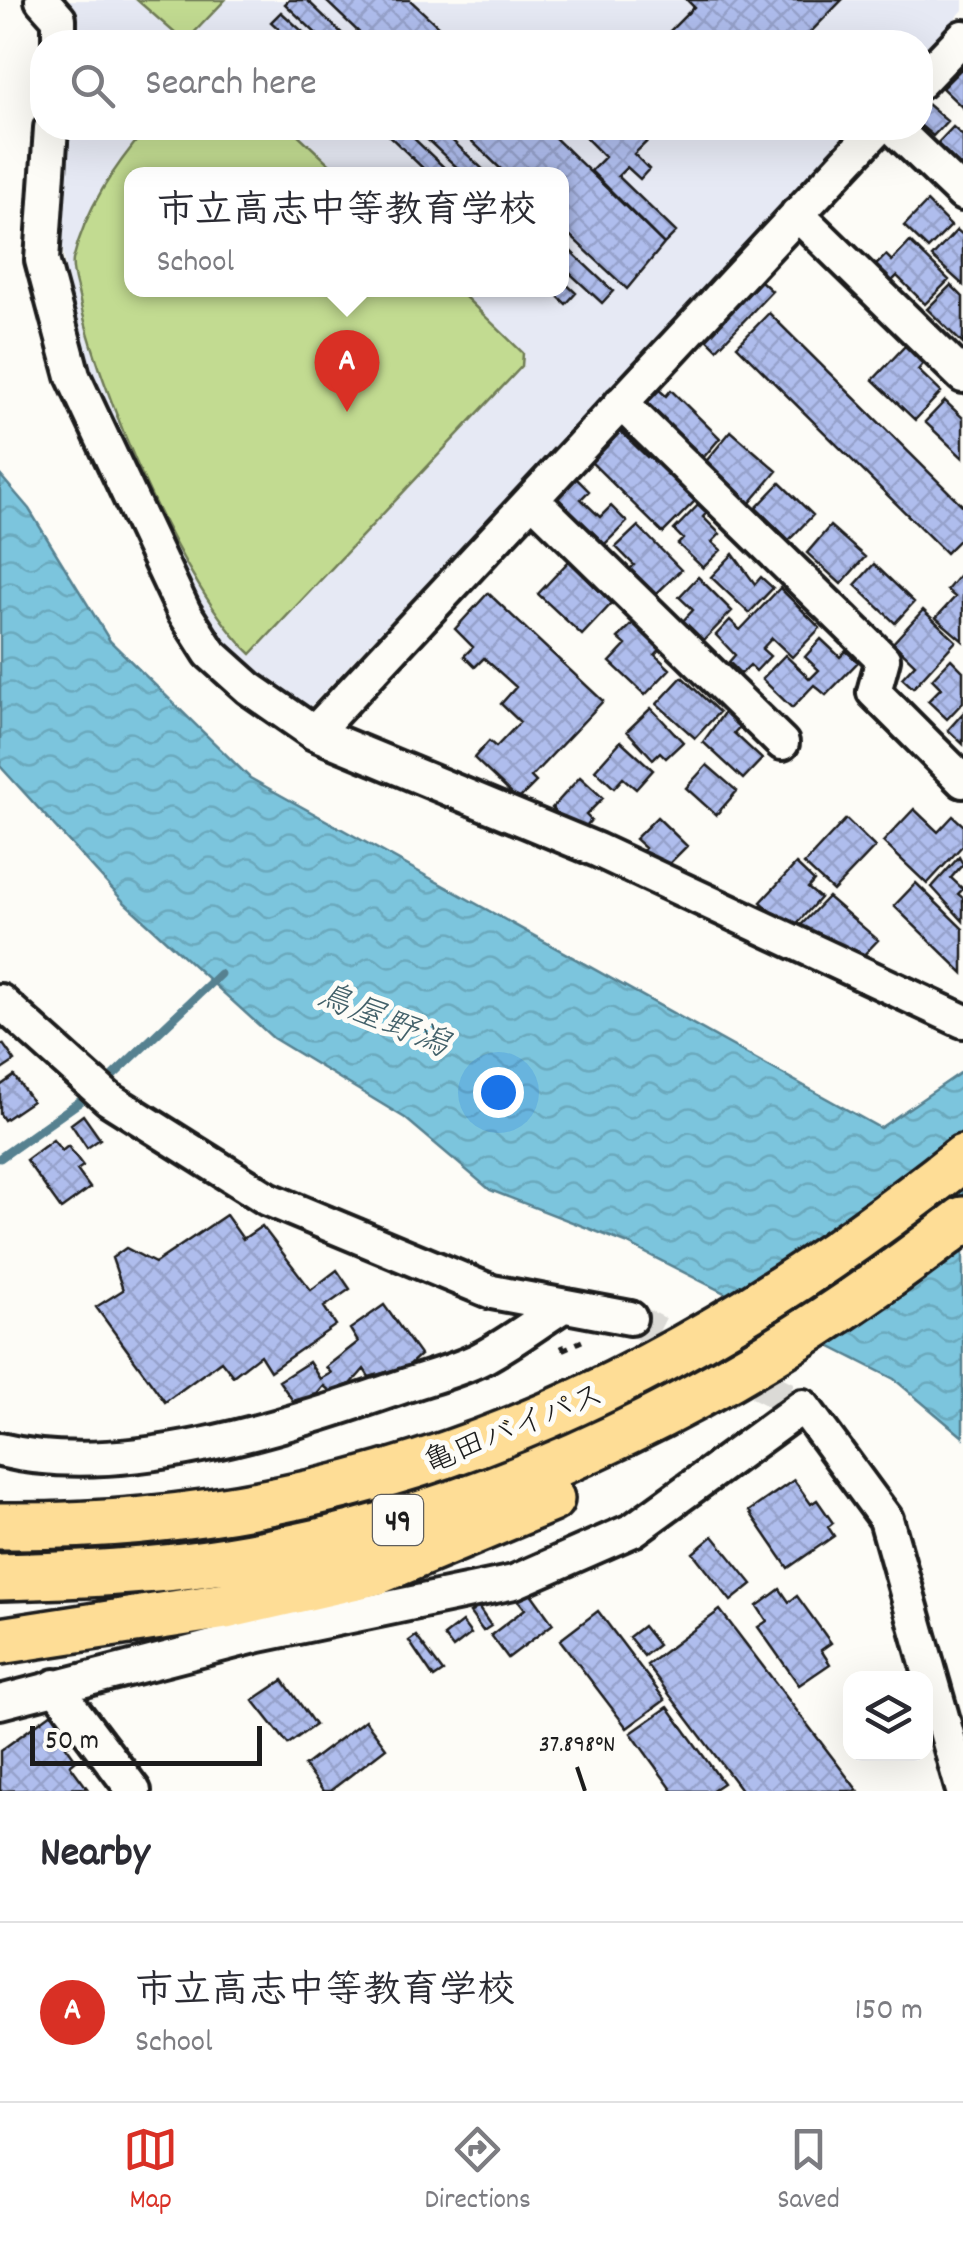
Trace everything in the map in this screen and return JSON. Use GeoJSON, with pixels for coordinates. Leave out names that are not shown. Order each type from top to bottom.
{"type":"FeatureCollection","features":[{"type":"Feature","properties":{"kind":"highway","name":"亀田バイパス"},"geometry":{"type":"LineString","coordinates":[[0,1526],[78,1527],[267,1506],[408,1469],[516,1432],[620,1384],[796,1282],[963,1158]]}},
{"type":"Feature","properties":{"kind":"highway","name":"亀田バイパス"},"geometry":{"type":"LineString","coordinates":[[0,1577],[226,1561],[330,1539],[436,1510],[568,1461],[726,1382],[820,1325],[963,1220]]}},
{"type":"Feature","properties":{"kind":"highway"},"geometry":{"type":"LineString","coordinates":[[0,1641],[225,1606],[378,1571],[586,1484],[726,1382]]}},
{"type":"Feature","properties":{"kind":"highway"},"geometry":{"type":"LineString","coordinates":[[0,1495],[66,1500],[140,1521]]}},
{"type":"Feature","properties":{"kind":"street"},"geometry":{"type":"LineString","coordinates":[[42,0],[58,19],[58,30]]}},
{"type":"Feature","properties":{"kind":"street"},"geometry":{"type":"LineString","coordinates":[[933,68],[963,37]]}},
{"type":"Feature","properties":{"kind":"street"},"geometry":{"type":"LineString","coordinates":[[49,140],[42,260],[73,376],[184,612],[210,653],[314,733],[597,850],[963,1021]]}},
{"type":"Feature","properties":{"kind":"street"},"geometry":{"type":"LineString","coordinates":[[314,733],[867,140]]}},
{"type":"Feature","properties":{"kind":"street"},"geometry":{"type":"LineString","coordinates":[[907,140],[963,194]]}},
{"type":"Feature","properties":{"kind":"street"},"geometry":{"type":"LineString","coordinates":[[797,214],[963,376]]}},
{"type":"Feature","properties":{"kind":"street"},"geometry":{"type":"LineString","coordinates":[[621,403],[883,659],[874,692],[963,781]]}},
{"type":"Feature","properties":{"kind":"street"},"geometry":{"type":"LineString","coordinates":[[532,499],[782,743]]}},
{"type":"Feature","properties":{"kind":"street"},"geometry":{"type":"LineString","coordinates":[[2,1006],[109,1099],[268,1199],[492,1292],[630,1318]]}},
{"type":"Feature","properties":{"kind":"street"},"geometry":{"type":"LineString","coordinates":[[0,1450],[20,1455],[108,1458],[221,1440],[342,1408],[478,1360],[563,1306]]}},
{"type":"Feature","properties":{"kind":"street"},"geometry":{"type":"LineString","coordinates":[[0,1702],[259,1635],[514,1582],[633,1530],[803,1406],[886,1520],[958,1788]]}},
{"type":"Feature","properties":{"kind":"street"},"geometry":{"type":"LineString","coordinates":[[55,1686],[134,1791]]}},
{"type":"Feature","properties":{"kind":"shaded area"},"geometry":{"type":"Polygon","coordinates":[[[65,0],[963,0],[963,10],[933,43],[933,30],[72,30],[73,18],[65,0]]]}},
{"type":"Feature","properties":{"kind":"shaded area"},"geometry":{"type":"Polygon","coordinates":[[[62,140],[842,140],[309,708],[277,691],[217,638],[72,333],[57,192],[62,140]]]}},
{"type":"Feature","properties":{"kind":"green space"},"geometry":{"type":"Polygon","coordinates":[[[137,0],[225,0],[196,30],[171,30],[137,0]]]}},
{"type":"Feature","properties":{"kind":"green space"},"geometry":{"type":"Polygon","coordinates":[[[138,140],[304,140],[333,167],[124,167],[124,297],[465,297],[523,353],[522,366],[251,654],[225,625],[172,538],[124,434],[89,336],[73,260],[93,206],[138,140]]]}},
{"type":"Feature","properties":{"kind":"water","name":"鳥屋野潟"},"geometry":{"type":"Polygon","coordinates":[[[0,475],[29,509],[110,641],[250,778],[880,1128],[963,1071],[963,1437],[894,1379],[626,1243],[490,1190],[405,1118],[273,1038],[124,902],[0,766],[0,475]]]}},
{"type":"Feature","properties":{"kind":"building"},"geometry":{"type":"Polygon","coordinates":[[[289,0],[307,0],[338,30],[312,30],[285,4],[289,0]]]}},
{"type":"Feature","properties":{"kind":"building"},"geometry":{"type":"Polygon","coordinates":[[[325,0],[410,0],[442,30],[356,30],[325,0]]]}},
{"type":"Feature","properties":{"kind":"building"},"geometry":{"type":"Polygon","coordinates":[[[687,0],[842,0],[813,30],[671,30],[694,7],[687,0]]]}},
{"type":"Feature","properties":{"kind":"building"},"geometry":{"type":"Polygon","coordinates":[[[281,12],[301,30],[280,30],[271,22],[281,12]]]}},
{"type":"Feature","properties":{"kind":"building"},"geometry":{"type":"Polygon","coordinates":[[[963,67],[963,108],[942,88],[963,67]]]}},
{"type":"Feature","properties":{"kind":"building"},"geometry":{"type":"Polygon","coordinates":[[[933,109],[947,121],[933,136],[933,109]]]}},
{"type":"Feature","properties":{"kind":"building"},"geometry":{"type":"Polygon","coordinates":[[[953,127],[963,136],[963,173],[935,146],[953,127]]]}},
{"type":"Feature","properties":{"kind":"building"},"geometry":{"type":"Polygon","coordinates":[[[394,140],[416,140],[444,167],[422,167],[394,140]]]}},
{"type":"Feature","properties":{"kind":"building"},"geometry":{"type":"Polygon","coordinates":[[[428,140],[452,140],[480,167],[456,167],[428,140]]]}},
{"type":"Feature","properties":{"kind":"building"},"geometry":{"type":"Polygon","coordinates":[[[471,140],[557,140],[664,244],[627,289],[569,235],[569,167],[499,167],[471,140]]]}},
{"type":"Feature","properties":{"kind":"building"},"geometry":{"type":"Polygon","coordinates":[[[588,140],[649,140],[634,154],[649,169],[640,179],[627,167],[618,176],[676,232],[664,244],[591,171],[605,157],[588,140]]]}},
{"type":"Feature","properties":{"kind":"building"},"geometry":{"type":"Polygon","coordinates":[[[927,202],[951,226],[928,249],[904,226],[927,202]]]}},
{"type":"Feature","properties":{"kind":"building"},"geometry":{"type":"Polygon","coordinates":[[[957,230],[963,235],[963,285],[932,257],[957,230]]]}},
{"type":"Feature","properties":{"kind":"building"},"geometry":{"type":"Polygon","coordinates":[[[910,242],[949,280],[925,304],[897,276],[887,286],[871,270],[886,255],[892,261],[910,242]]]}},
{"type":"Feature","properties":{"kind":"building"},"geometry":{"type":"Polygon","coordinates":[[[569,250],[613,291],[602,303],[569,272],[569,250]]]}},
{"type":"Feature","properties":{"kind":"building"},"geometry":{"type":"Polygon","coordinates":[[[761,281],[772,291],[717,349],[706,338],[761,281]]]}},
{"type":"Feature","properties":{"kind":"building"},"geometry":{"type":"Polygon","coordinates":[[[951,285],[963,297],[963,344],[927,309],[951,285]]]}},
{"type":"Feature","properties":{"kind":"building"},"geometry":{"type":"Polygon","coordinates":[[[569,286],[576,293],[566,304],[558,297],[569,297],[569,286]]]}},
{"type":"Feature","properties":{"kind":"building"},"geometry":{"type":"Polygon","coordinates":[[[769,313],[963,506],[963,536],[946,553],[737,346],[769,313]]]}},
{"type":"Feature","properties":{"kind":"building"},"geometry":{"type":"Polygon","coordinates":[[[905,346],[923,364],[918,370],[941,392],[915,420],[873,380],[905,346]]]}},
{"type":"Feature","properties":{"kind":"building"},"geometry":{"type":"Polygon","coordinates":[[[658,389],[666,396],[671,390],[720,438],[703,458],[643,407],[658,389]]]}},
{"type":"Feature","properties":{"kind":"building"},"geometry":{"type":"Polygon","coordinates":[[[945,401],[963,418],[963,458],[925,422],[945,401]]]}},
{"type":"Feature","properties":{"kind":"building"},"geometry":{"type":"Polygon","coordinates":[[[618,429],[647,457],[656,447],[698,498],[663,533],[588,459],[618,429]]]}},
{"type":"Feature","properties":{"kind":"building"},"geometry":{"type":"Polygon","coordinates":[[[731,431],[777,471],[749,504],[703,465],[731,431]]]}},
{"type":"Feature","properties":{"kind":"building"},"geometry":{"type":"Polygon","coordinates":[[[572,474],[589,491],[581,499],[600,517],[611,506],[627,522],[602,547],[553,493],[572,474]]]}},
{"type":"Feature","properties":{"kind":"building"},"geometry":{"type":"Polygon","coordinates":[[[780,483],[813,515],[789,540],[756,508],[780,483]]]}},
{"type":"Feature","properties":{"kind":"building"},"geometry":{"type":"Polygon","coordinates":[[[704,499],[712,507],[703,517],[720,534],[712,542],[721,550],[703,568],[678,544],[683,539],[674,530],[704,499]]]}},
{"type":"Feature","properties":{"kind":"building"},"geometry":{"type":"Polygon","coordinates":[[[638,526],[681,570],[653,597],[628,571],[634,565],[616,547],[638,526]]]}},
{"type":"Feature","properties":{"kind":"building"},"geometry":{"type":"Polygon","coordinates":[[[830,526],[865,557],[841,584],[807,553],[830,526]]]}},
{"type":"Feature","properties":{"kind":"building"},"geometry":{"type":"Polygon","coordinates":[[[733,554],[755,584],[761,577],[773,588],[749,613],[711,577],[733,554]]]}},
{"type":"Feature","properties":{"kind":"building"},"geometry":{"type":"Polygon","coordinates":[[[569,561],[612,603],[582,635],[538,594],[569,561]]]}},
{"type":"Feature","properties":{"kind":"building"},"geometry":{"type":"Polygon","coordinates":[[[874,564],[914,602],[895,623],[855,585],[874,564]]]}},
{"type":"Feature","properties":{"kind":"building"},"geometry":{"type":"Polygon","coordinates":[[[962,572],[963,641],[936,618],[955,597],[947,590],[962,572]]]}},
{"type":"Feature","properties":{"kind":"building"},"geometry":{"type":"Polygon","coordinates":[[[698,577],[732,611],[702,642],[682,622],[693,610],[679,597],[698,577]]]}},
{"type":"Feature","properties":{"kind":"building"},"geometry":{"type":"Polygon","coordinates":[[[780,588],[820,628],[792,657],[772,638],[762,649],[770,656],[756,671],[750,665],[741,674],[729,662],[735,655],[716,635],[730,620],[740,630],[780,588]]]}},
{"type":"Feature","properties":{"kind":"building"},"geometry":{"type":"Polygon","coordinates":[[[488,593],[603,701],[531,777],[536,782],[518,800],[474,758],[489,741],[496,747],[520,722],[501,704],[516,687],[484,658],[475,667],[464,656],[473,647],[455,629],[488,593]]]}},
{"type":"Feature","properties":{"kind":"building"},"geometry":{"type":"Polygon","coordinates":[[[923,610],[956,641],[913,688],[902,678],[915,664],[893,643],[923,610]]]}},
{"type":"Feature","properties":{"kind":"building"},"geometry":{"type":"Polygon","coordinates":[[[638,618],[665,644],[655,655],[670,669],[645,695],[610,662],[626,645],[618,638],[638,618]]]}},
{"type":"Feature","properties":{"kind":"building"},"geometry":{"type":"Polygon","coordinates":[[[821,639],[840,657],[846,651],[858,662],[826,695],[814,685],[792,708],[762,679],[785,655],[810,679],[819,670],[805,657],[821,639]]]}},
{"type":"Feature","properties":{"kind":"building"},"geometry":{"type":"Polygon","coordinates":[[[951,659],[963,671],[963,702],[947,719],[928,701],[941,688],[932,679],[951,659]]]}},
{"type":"Feature","properties":{"kind":"building"},"geometry":{"type":"Polygon","coordinates":[[[682,677],[719,712],[695,738],[657,704],[682,677]]]}},
{"type":"Feature","properties":{"kind":"building"},"geometry":{"type":"Polygon","coordinates":[[[731,703],[747,719],[734,733],[762,759],[743,779],[703,742],[731,703]]]}},
{"type":"Feature","properties":{"kind":"building"},"geometry":{"type":"Polygon","coordinates":[[[651,708],[683,742],[666,758],[660,752],[653,759],[627,731],[651,708]]]}},
{"type":"Feature","properties":{"kind":"building"},"geometry":{"type":"Polygon","coordinates":[[[963,713],[963,744],[948,730],[963,713]]]}},
{"type":"Feature","properties":{"kind":"building"},"geometry":{"type":"Polygon","coordinates":[[[621,741],[653,770],[636,789],[623,778],[614,788],[595,770],[621,741]]]}},
{"type":"Feature","properties":{"kind":"building"},"geometry":{"type":"Polygon","coordinates":[[[707,765],[737,791],[716,815],[686,788],[707,765]]]}},
{"type":"Feature","properties":{"kind":"building"},"geometry":{"type":"Polygon","coordinates":[[[580,777],[603,798],[586,815],[591,820],[581,832],[555,820],[559,815],[552,808],[580,777]]]}},
{"type":"Feature","properties":{"kind":"building"},"geometry":{"type":"Polygon","coordinates":[[[914,809],[938,832],[953,816],[963,825],[963,845],[927,884],[883,842],[914,809]]]}},
{"type":"Feature","properties":{"kind":"building"},"geometry":{"type":"Polygon","coordinates":[[[657,817],[687,846],[659,874],[639,854],[645,848],[635,839],[657,817]]]}},
{"type":"Feature","properties":{"kind":"building"},"geometry":{"type":"Polygon","coordinates":[[[846,819],[875,847],[833,891],[804,864],[846,819]]]}},
{"type":"Feature","properties":{"kind":"building"},"geometry":{"type":"Polygon","coordinates":[[[959,857],[963,864],[951,878],[963,889],[958,894],[963,898],[963,921],[932,887],[959,857]]]}},
{"type":"Feature","properties":{"kind":"building"},"geometry":{"type":"Polygon","coordinates":[[[796,864],[814,881],[808,888],[820,898],[791,930],[761,902],[796,864]]]}},
{"type":"Feature","properties":{"kind":"building"},"geometry":{"type":"Polygon","coordinates":[[[916,883],[963,929],[963,973],[894,906],[916,883]]]}},
{"type":"Feature","properties":{"kind":"building"},"geometry":{"type":"Polygon","coordinates":[[[828,897],[878,940],[856,963],[833,941],[823,951],[801,925],[828,897]]]}},
{"type":"Feature","properties":{"kind":"building"},"geometry":{"type":"Polygon","coordinates":[[[3,1044],[15,1061],[0,1071],[0,1046],[3,1044]]]}},
{"type":"Feature","properties":{"kind":"building"},"geometry":{"type":"Polygon","coordinates":[[[14,1076],[32,1101],[4,1120],[0,1114],[0,1086],[14,1076]]]}},
{"type":"Feature","properties":{"kind":"building"},"geometry":{"type":"Polygon","coordinates":[[[83,1115],[100,1139],[87,1148],[71,1124],[83,1115]]]}},
{"type":"Feature","properties":{"kind":"building"},"geometry":{"type":"Polygon","coordinates":[[[53,1140],[62,1151],[68,1146],[83,1166],[77,1170],[90,1188],[61,1209],[26,1160],[53,1140]]]}},
{"type":"Feature","properties":{"kind":"building"},"geometry":{"type":"Polygon","coordinates":[[[226,1215],[243,1239],[262,1226],[311,1290],[337,1270],[350,1289],[324,1307],[336,1325],[270,1371],[260,1355],[233,1376],[221,1361],[165,1402],[96,1307],[123,1290],[112,1258],[126,1248],[155,1263],[226,1215]]]}},
{"type":"Feature","properties":{"kind":"building"},"geometry":{"type":"Polygon","coordinates":[[[384,1305],[420,1355],[408,1366],[369,1377],[364,1369],[351,1384],[331,1392],[324,1386],[317,1394],[293,1401],[279,1381],[309,1362],[320,1379],[331,1373],[326,1367],[358,1342],[350,1329],[384,1305]]]}},
{"type":"Feature","properties":{"kind":"building"},"geometry":{"type":"Polygon","coordinates":[[[794,1480],[811,1504],[817,1500],[833,1523],[828,1527],[834,1536],[788,1568],[749,1511],[794,1480]]]}},
{"type":"Feature","properties":{"kind":"building"},"geometry":{"type":"Polygon","coordinates":[[[713,1536],[752,1584],[731,1601],[693,1553],[713,1536]]]}},
{"type":"Feature","properties":{"kind":"building"},"geometry":{"type":"Polygon","coordinates":[[[780,1589],[789,1602],[797,1596],[831,1643],[821,1650],[830,1664],[799,1685],[758,1627],[767,1621],[757,1606],[780,1589]]]}},
{"type":"Feature","properties":{"kind":"building"},"geometry":{"type":"Polygon","coordinates":[[[530,1592],[553,1624],[508,1658],[491,1635],[525,1609],[518,1600],[530,1592]]]}},
{"type":"Feature","properties":{"kind":"building"},"geometry":{"type":"Polygon","coordinates":[[[478,1607],[491,1626],[483,1631],[470,1613],[478,1607]]]}},
{"type":"Feature","properties":{"kind":"building"},"geometry":{"type":"Polygon","coordinates":[[[720,1610],[858,1791],[742,1791],[647,1665],[720,1610]]]}},
{"type":"Feature","properties":{"kind":"building"},"geometry":{"type":"Polygon","coordinates":[[[598,1611],[665,1700],[627,1728],[560,1640],[598,1611]]]}},
{"type":"Feature","properties":{"kind":"building"},"geometry":{"type":"Polygon","coordinates":[[[462,1622],[471,1634],[453,1648],[444,1636],[462,1622]]]}},
{"type":"Feature","properties":{"kind":"building"},"geometry":{"type":"Polygon","coordinates":[[[643,1626],[658,1645],[644,1656],[629,1637],[643,1626]]]}},
{"type":"Feature","properties":{"kind":"building"},"geometry":{"type":"Polygon","coordinates":[[[416,1636],[443,1672],[434,1678],[409,1641],[416,1636]]]}},
{"type":"Feature","properties":{"kind":"building"},"geometry":{"type":"Polygon","coordinates":[[[283,1680],[315,1725],[288,1744],[253,1700],[283,1680]]]}},
{"type":"Feature","properties":{"kind":"building"},"geometry":{"type":"Polygon","coordinates":[[[668,1707],[723,1783],[711,1791],[673,1791],[631,1733],[668,1707]]]}},
{"type":"Feature","properties":{"kind":"building"},"geometry":{"type":"Polygon","coordinates":[[[52,1713],[72,1742],[66,1746],[76,1760],[70,1765],[87,1788],[0,1791],[0,1751],[52,1713]]]}},
{"type":"Feature","properties":{"kind":"building"},"geometry":{"type":"Polygon","coordinates":[[[365,1720],[386,1748],[330,1791],[323,1791],[304,1766],[365,1720]]]}},
{"type":"Feature","properties":{"kind":"waterway"},"geometry":{"type":"LineString","coordinates":[[104,1084],[220,974]]}},
{"type":"Feature","properties":{"kind":"waterway"},"geometry":{"type":"LineString","coordinates":[[0,1158],[92,1093]]}},
{"type":"Feature","properties":{"kind":"tunnel"},"geometry":{"type":"LineString","coordinates":[[630,1318],[803,1406]]}},
{"type":"Feature","properties":{"kind":"place","name":"市立高志中等教育学校"},"geometry":{"type":"Point","coordinates":[347,412]}}]}
